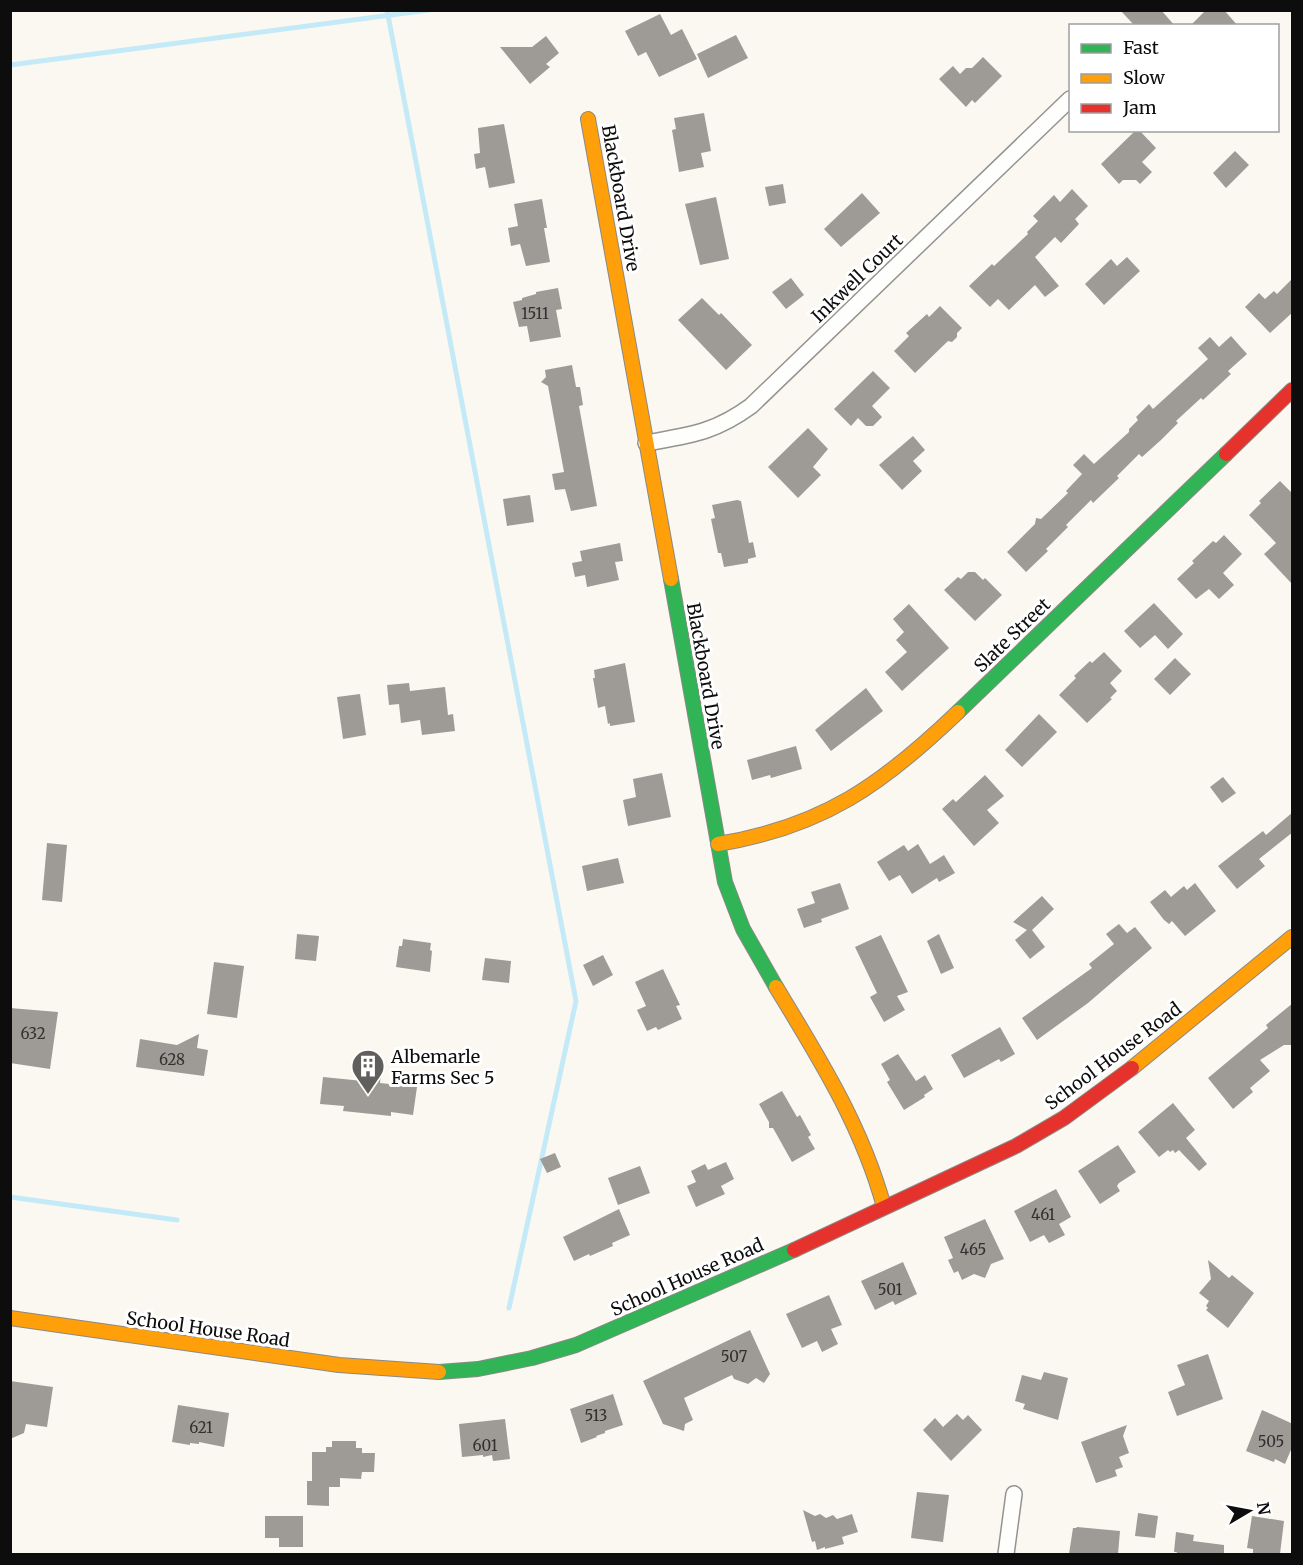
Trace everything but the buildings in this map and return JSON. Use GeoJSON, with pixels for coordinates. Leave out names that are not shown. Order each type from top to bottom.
{"type":"FeatureCollection","features":[{"type":"Feature","properties":{"kind":"street","name":"Inkwell Court"},"geometry":{"type":"LineString","coordinates":[[646,443],[703,433],[734,418],[751,406],[1069,101]]}},
{"type":"Feature","properties":{"kind":"street","name":"Blackboard Drive"},"geometry":{"type":"LineString","coordinates":[[588,119],[725,882],[740,926],[852,1117],[871,1159],[884,1207]]}},
{"type":"Feature","properties":{"kind":"street","name":"Slate Street"},"geometry":{"type":"LineString","coordinates":[[718,844],[771,834],[824,815],[850,802],[885,778],[927,742],[1293,390]]}},
{"type":"Feature","properties":{"kind":"street","name":"School House Road"},"geometry":{"type":"LineString","coordinates":[[10,1318],[339,1365],[440,1372],[478,1369],[532,1358],[576,1345],[692,1296],[1016,1146],[1064,1118],[1112,1084],[1293,937]]}},
{"type":"Feature","properties":{"kind":"street"},"geometry":{"type":"LineString","coordinates":[[1006,1554],[1014,1494]]}},
{"type":"Feature","properties":{"kind":"waterway"},"geometry":{"type":"LineString","coordinates":[[387,10],[576,1001],[509,1308]]}},
{"type":"Feature","properties":{"kind":"waterway"},"geometry":{"type":"LineString","coordinates":[[10,65],[429,10]]}},
{"type":"Feature","properties":{"kind":"waterway"},"geometry":{"type":"LineString","coordinates":[[10,1197],[177,1220]]}},
{"type":"Feature","properties":{"kind":"traffic: fast"},"geometry":{"type":"LineString","coordinates":[[958,712],[1226,454]]}},
{"type":"Feature","properties":{"kind":"traffic: fast"},"geometry":{"type":"LineString","coordinates":[[671,579],[725,882],[743,929],[776,987]]}},
{"type":"Feature","properties":{"kind":"traffic: fast"},"geometry":{"type":"LineString","coordinates":[[439,1372],[478,1369],[532,1358],[576,1345],[794,1250]]}},
{"type":"Feature","properties":{"kind":"traffic: slow"},"geometry":{"type":"LineString","coordinates":[[588,119],[671,579]]}},
{"type":"Feature","properties":{"kind":"traffic: slow"},"geometry":{"type":"LineString","coordinates":[[718,844],[789,826],[849,799],[904,761],[958,712]]}},
{"type":"Feature","properties":{"kind":"traffic: slow"},"geometry":{"type":"LineString","coordinates":[[1132,1068],[1292,937]]}},
{"type":"Feature","properties":{"kind":"traffic: slow"},"geometry":{"type":"LineString","coordinates":[[776,987],[838,1093],[864,1148],[884,1207]]}},
{"type":"Feature","properties":{"kind":"traffic: slow"},"geometry":{"type":"LineString","coordinates":[[10,1318],[339,1365],[439,1372]]}},
{"type":"Feature","properties":{"kind":"traffic: jam"},"geometry":{"type":"LineString","coordinates":[[1226,454],[1292,390]]}},
{"type":"Feature","properties":{"kind":"traffic: jam"},"geometry":{"type":"LineString","coordinates":[[794,1250],[1016,1146],[1064,1118],[1132,1068]]}},
{"type":"Feature","properties":{"kind":"place","name":"Albemarle Farms Sec 5"},"geometry":{"type":"Point","coordinates":[368,1095]}}]}
